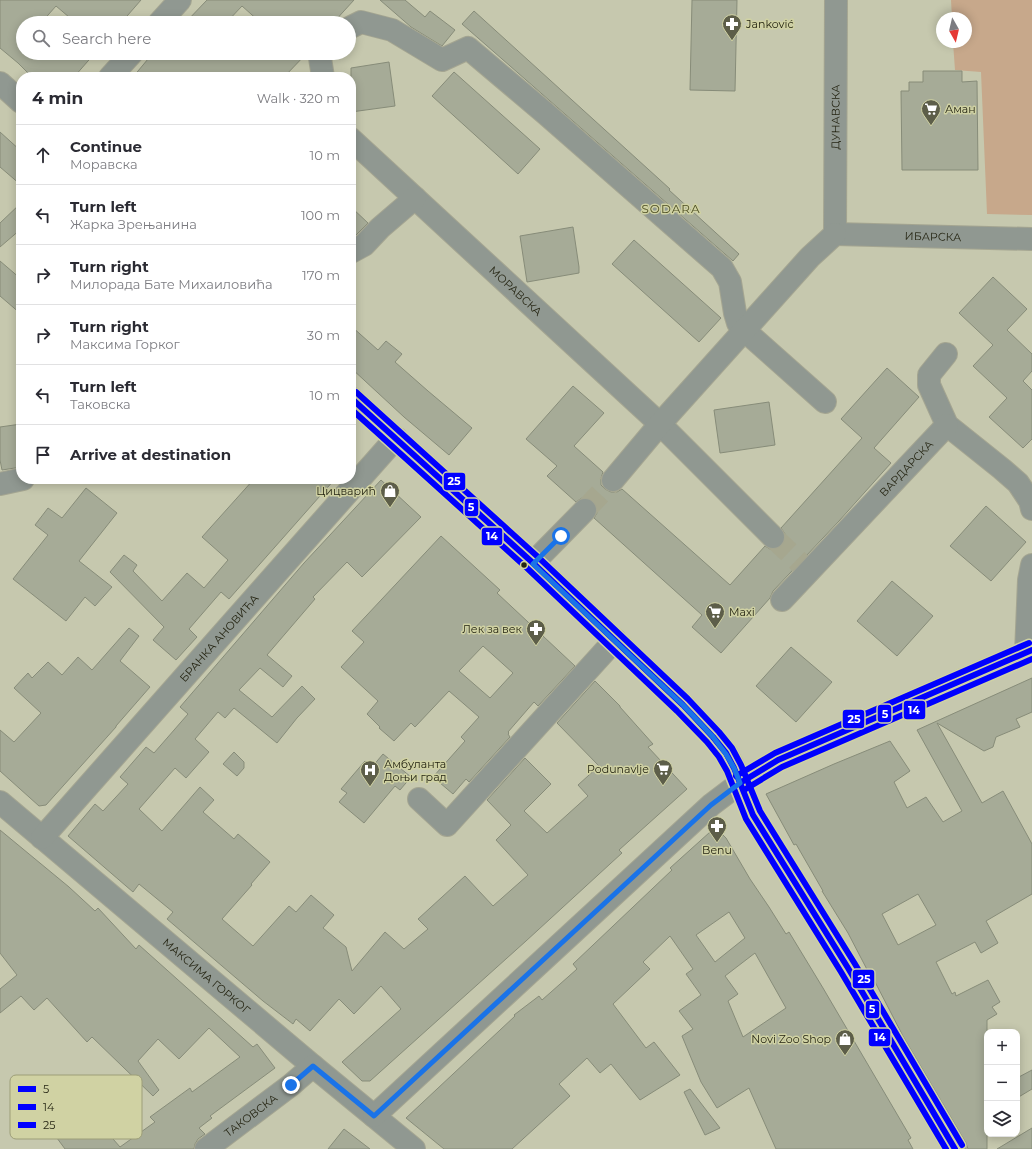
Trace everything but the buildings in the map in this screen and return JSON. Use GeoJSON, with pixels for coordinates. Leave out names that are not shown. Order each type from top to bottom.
{"type":"FeatureCollection","features":[{"type":"Feature","properties":{"kind":"street"},"geometry":{"type":"LineString","coordinates":[[165,16],[180,0]]}},
{"type":"Feature","properties":{"kind":"street","name":"ДУНАВСКА"},"geometry":{"type":"LineString","coordinates":[[834,234],[836,0]]}},
{"type":"Feature","properties":{"kind":"street"},"geometry":{"type":"LineString","coordinates":[[356,24],[361,22],[392,30],[442,60],[468,48],[545,113],[722,268],[730,282],[738,323],[825,402]]}},
{"type":"Feature","properties":{"kind":"street"},"geometry":{"type":"LineString","coordinates":[[115,72],[126,60]]}},
{"type":"Feature","properties":{"kind":"street"},"geometry":{"type":"LineString","coordinates":[[320,60],[321,72]]}},
{"type":"Feature","properties":{"kind":"street"},"geometry":{"type":"LineString","coordinates":[[0,83],[16,97]]}},
{"type":"Feature","properties":{"kind":"street","name":"МОРАВСКА"},"geometry":{"type":"LineString","coordinates":[[356,144],[660,424],[773,537]]}},
{"type":"Feature","properties":{"kind":"street"},"geometry":{"type":"LineString","coordinates":[[356,249],[364,245],[380,228],[415,198]]}},
{"type":"Feature","properties":{"kind":"street"},"geometry":{"type":"LineString","coordinates":[[613,480],[660,424],[744,330],[810,257],[834,234]]}},
{"type":"Feature","properties":{"kind":"street","name":"ИБАРСКА"},"geometry":{"type":"LineString","coordinates":[[834,234],[1032,239]]}},
{"type":"Feature","properties":{"kind":"street"},"geometry":{"type":"LineString","coordinates":[[946,354],[929,375],[928,380],[947,425],[1018,483],[1030,501],[1032,509]]}},
{"type":"Feature","properties":{"kind":"street"},"geometry":{"type":"LineString","coordinates":[[356,402],[615,640],[683,705],[713,737],[726,754],[734,768],[753,815],[848,968],[955,1149]]}},
{"type":"Feature","properties":{"kind":"street","name":"ВАРДАРСКА"},"geometry":{"type":"LineString","coordinates":[[782,600],[805,568],[947,425]]}},
{"type":"Feature","properties":{"kind":"street","name":"БРАНКА АНОВИЋА"},"geometry":{"type":"LineString","coordinates":[[356,483],[396,438]]}},
{"type":"Feature","properties":{"kind":"street"},"geometry":{"type":"LineString","coordinates":[[0,484],[16,481]]}},
{"type":"Feature","properties":{"kind":"street","name":"БРАНКА АНОВИЋА"},"geometry":{"type":"LineString","coordinates":[[42,838],[355,484]]}},
{"type":"Feature","properties":{"kind":"street"},"geometry":{"type":"LineString","coordinates":[[533,564],[585,510]]}},
{"type":"Feature","properties":{"kind":"street"},"geometry":{"type":"LineString","coordinates":[[374,1116],[711,805],[740,783],[778,760],[1029,651],[1029,580],[1032,565]]}},
{"type":"Feature","properties":{"kind":"street"},"geometry":{"type":"LineString","coordinates":[[419,799],[447,825],[615,640]]}},
{"type":"Feature","properties":{"kind":"street","name":"МАКСИМА ГОРКОГ"},"geometry":{"type":"LineString","coordinates":[[0,802],[313,1066],[414,1149]]}},
{"type":"Feature","properties":{"kind":"street","name":"ТАКОВСКА"},"geometry":{"type":"LineString","coordinates":[[206,1149],[291,1085],[313,1066]]}},
{"type":"Feature","properties":{"kind":"shaded area"},"geometry":{"type":"Polygon","coordinates":[[[951,0],[1032,0],[1032,215],[987,214],[981,72],[955,70],[953,48],[972,48],[972,12],[952,12],[951,0]]]}},
{"type":"Feature","properties":{"kind":"tunnel"},"geometry":{"type":"LineString","coordinates":[[585,510],[613,480]]}},
{"type":"Feature","properties":{"kind":"tunnel"},"geometry":{"type":"LineString","coordinates":[[773,537],[801,564]]}},
{"type":"Feature","properties":{"kind":"transit line","name":"25"},"geometry":{"type":"LineString","coordinates":[[356,392],[538,557],[688,699],[732,748],[741,765],[760,811],[855,964],[962,1145]]}},
{"type":"Feature","properties":{"kind":"transit line","name":"5"},"geometry":{"type":"LineString","coordinates":[[356,403],[533,563],[683,705],[726,753],[734,768],[753,815],[848,968],[955,1149]]}},
{"type":"Feature","properties":{"kind":"transit line","name":"14"},"geometry":{"type":"LineString","coordinates":[[356,414],[528,569],[677,711],[707,742],[719,757],[727,771],[746,819],[841,972],[946,1149]]}},
{"type":"Feature","properties":{"kind":"transit line","name":"25"},"geometry":{"type":"LineString","coordinates":[[736,776],[775,753],[1029,643]]}},
{"type":"Feature","properties":{"kind":"transit line","name":"5"},"geometry":{"type":"LineString","coordinates":[[740,783],[778,760],[1032,650]]}},
{"type":"Feature","properties":{"kind":"transit line","name":"14"},"geometry":{"type":"LineString","coordinates":[[744,790],[782,767],[1032,659]]}},
{"type":"Feature","properties":{"kind":"place","name":"Janković"},"geometry":{"type":"Point","coordinates":[732,41]}},
{"type":"Feature","properties":{"kind":"place","name":"Аман"},"geometry":{"type":"Point","coordinates":[931,126]}},
{"type":"Feature","properties":{"kind":"place","name":"Цицварић"},"geometry":{"type":"Point","coordinates":[390,508]}},
{"type":"Feature","properties":{"kind":"place","name":"Maxi"},"geometry":{"type":"Point","coordinates":[715,629]}},
{"type":"Feature","properties":{"kind":"place","name":"Лек за век"},"geometry":{"type":"Point","coordinates":[536,646]}},
{"type":"Feature","properties":{"kind":"place","name":"Podunavlje"},"geometry":{"type":"Point","coordinates":[663,786]}},
{"type":"Feature","properties":{"kind":"place","name":"Амбуланта Доњи град"},"geometry":{"type":"Point","coordinates":[370,787]}},
{"type":"Feature","properties":{"kind":"place","name":"Benu"},"geometry":{"type":"Point","coordinates":[717,843]}},
{"type":"Feature","properties":{"kind":"place","name":"Novi Zoo Shop"},"geometry":{"type":"Point","coordinates":[845,1056]}},
{"type":"Feature","properties":{"kind":"district","name":"SODARA"},"geometry":{"type":"Point","coordinates":[671,209]}},
{"type":"Feature","properties":{"kind":"route"},"geometry":{"type":"LineString","coordinates":[[291,1085],[313,1066],[374,1116],[711,805],[740,783],[726,754],[713,737],[683,705],[533,564],[561,536]]}}]}
